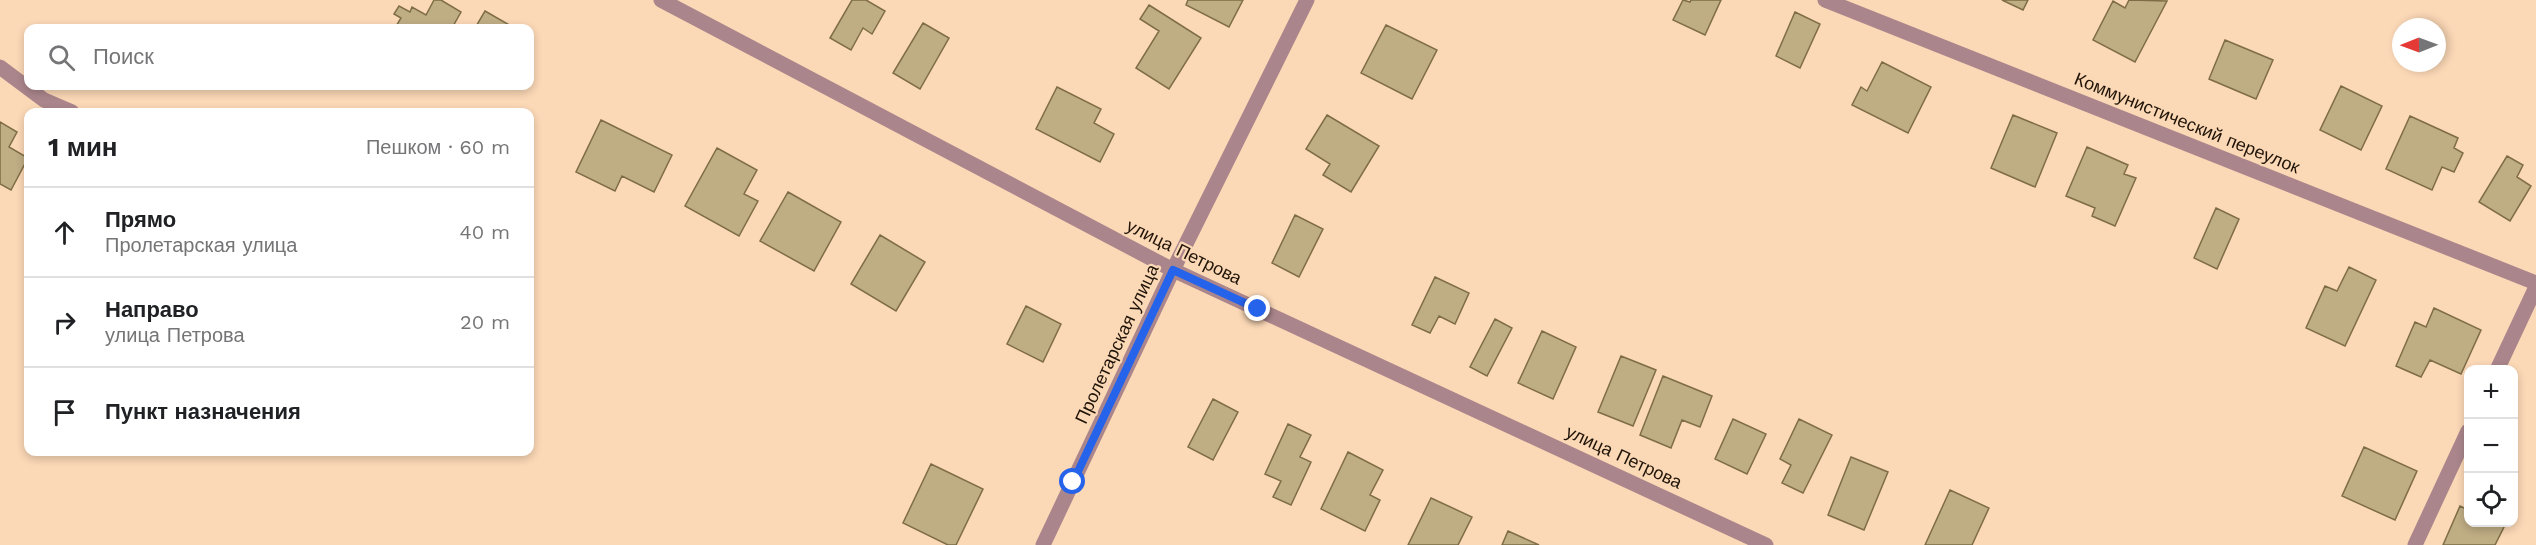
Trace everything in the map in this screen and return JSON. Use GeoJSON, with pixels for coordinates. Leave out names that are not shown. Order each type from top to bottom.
{"type":"FeatureCollection","features":[{"type":"Feature","properties":{"kind":"street","name":"улица Петрова"},"geometry":{"type":"LineString","coordinates":[[661,0],[1173,270],[1766,545]]}},
{"type":"Feature","properties":{"kind":"street","name":"Пролетарская улица"},"geometry":{"type":"LineString","coordinates":[[1043,545],[1173,270],[1307,0]]}},
{"type":"Feature","properties":{"kind":"street","name":"Коммунистический переулок"},"geometry":{"type":"LineString","coordinates":[[1825,0],[2536,283]]}},
{"type":"Feature","properties":{"kind":"street"},"geometry":{"type":"LineString","coordinates":[[0,67],[24,85]]}},
{"type":"Feature","properties":{"kind":"street"},"geometry":{"type":"LineString","coordinates":[[31,90],[44,100],[63,108]]}},
{"type":"Feature","properties":{"kind":"street"},"geometry":{"type":"LineString","coordinates":[[2499,365],[2536,287]]}},
{"type":"Feature","properties":{"kind":"street"},"geometry":{"type":"LineString","coordinates":[[2415,545],[2464,442]]}},
{"type":"Feature","properties":{"kind":"building"},"geometry":{"type":"Polygon","coordinates":[[[434,0],[441,0],[461,12],[454,24],[397,24],[401,18],[394,14],[399,6],[410,12],[412,7],[426,15],[434,0]]]}},
{"type":"Feature","properties":{"kind":"building"},"geometry":{"type":"Polygon","coordinates":[[[852,0],[866,0],[885,11],[872,34],[863,28],[851,50],[830,38],[852,0]]]}},
{"type":"Feature","properties":{"kind":"building"},"geometry":{"type":"Polygon","coordinates":[[[1188,0],[1243,0],[1229,27],[1186,5],[1188,0]]]}},
{"type":"Feature","properties":{"kind":"building"},"geometry":{"type":"Polygon","coordinates":[[[1683,0],[1690,2],[1691,0],[1721,0],[1705,35],[1673,20],[1683,0]]]}},
{"type":"Feature","properties":{"kind":"building"},"geometry":{"type":"Polygon","coordinates":[[[2002,0],[2028,0],[2023,10],[2002,0]]]}},
{"type":"Feature","properties":{"kind":"building"},"geometry":{"type":"Polygon","coordinates":[[[2129,0],[2167,1],[2135,62],[2093,40],[2113,1],[2125,8],[2129,0]]]}},
{"type":"Feature","properties":{"kind":"building"},"geometry":{"type":"Polygon","coordinates":[[[1149,5],[1201,38],[1169,89],[1136,68],[1159,31],[1140,19],[1149,5]]]}},
{"type":"Feature","properties":{"kind":"building"},"geometry":{"type":"Polygon","coordinates":[[[485,11],[508,24],[477,24],[485,11]]]}},
{"type":"Feature","properties":{"kind":"building"},"geometry":{"type":"Polygon","coordinates":[[[1795,12],[1820,24],[1800,68],[1776,56],[1795,12]]]}},
{"type":"Feature","properties":{"kind":"building"},"geometry":{"type":"Polygon","coordinates":[[[923,23],[949,38],[920,89],[893,73],[923,23]]]}},
{"type":"Feature","properties":{"kind":"building"},"geometry":{"type":"Polygon","coordinates":[[[1386,25],[1437,50],[1412,99],[1361,73],[1386,25]]]}},
{"type":"Feature","properties":{"kind":"building"},"geometry":{"type":"Polygon","coordinates":[[[2225,40],[2273,60],[2256,99],[2209,79],[2225,40]]]}},
{"type":"Feature","properties":{"kind":"building"},"geometry":{"type":"Polygon","coordinates":[[[1882,62],[1931,87],[1908,133],[1852,105],[1861,87],[1867,91],[1882,62]]]}},
{"type":"Feature","properties":{"kind":"building"},"geometry":{"type":"Polygon","coordinates":[[[2341,86],[2382,106],[2361,150],[2320,130],[2341,86]]]}},
{"type":"Feature","properties":{"kind":"building"},"geometry":{"type":"Polygon","coordinates":[[[1057,87],[1101,109],[1094,123],[1114,134],[1100,162],[1036,129],[1057,87]]]}},
{"type":"Feature","properties":{"kind":"building"},"geometry":{"type":"Polygon","coordinates":[[[1327,115],[1379,146],[1351,192],[1323,175],[1330,164],[1306,149],[1327,115]]]}},
{"type":"Feature","properties":{"kind":"building"},"geometry":{"type":"Polygon","coordinates":[[[2013,115],[2057,133],[2035,187],[1991,168],[2013,115]]]}},
{"type":"Feature","properties":{"kind":"building"},"geometry":{"type":"Polygon","coordinates":[[[2410,116],[2458,138],[2454,148],[2463,153],[2454,172],[2442,167],[2432,190],[2386,169],[2410,116]]]}},
{"type":"Feature","properties":{"kind":"building"},"geometry":{"type":"Polygon","coordinates":[[[601,120],[672,155],[654,192],[622,176],[615,191],[576,172],[601,120]]]}},
{"type":"Feature","properties":{"kind":"building"},"geometry":{"type":"Polygon","coordinates":[[[0,122],[17,132],[9,147],[24,156],[24,166],[11,190],[0,184],[0,122]]]}},
{"type":"Feature","properties":{"kind":"building"},"geometry":{"type":"Polygon","coordinates":[[[2087,147],[2128,165],[2124,174],[2136,178],[2115,226],[2092,216],[2095,208],[2066,196],[2087,147]]]}},
{"type":"Feature","properties":{"kind":"building"},"geometry":{"type":"Polygon","coordinates":[[[717,148],[757,170],[744,194],[758,201],[739,236],[685,206],[717,148]]]}},
{"type":"Feature","properties":{"kind":"building"},"geometry":{"type":"Polygon","coordinates":[[[2507,156],[2523,165],[2517,177],[2531,186],[2510,221],[2479,202],[2507,156]]]}},
{"type":"Feature","properties":{"kind":"building"},"geometry":{"type":"Polygon","coordinates":[[[788,192],[841,222],[814,271],[760,241],[788,192]]]}},
{"type":"Feature","properties":{"kind":"building"},"geometry":{"type":"Polygon","coordinates":[[[2216,208],[2239,219],[2217,269],[2194,258],[2216,208]]]}},
{"type":"Feature","properties":{"kind":"building"},"geometry":{"type":"Polygon","coordinates":[[[1295,215],[1323,229],[1299,277],[1272,263],[1295,215]]]}},
{"type":"Feature","properties":{"kind":"building"},"geometry":{"type":"Polygon","coordinates":[[[880,235],[925,262],[896,311],[851,284],[880,235]]]}},
{"type":"Feature","properties":{"kind":"building"},"geometry":{"type":"Polygon","coordinates":[[[2349,267],[2376,280],[2345,346],[2306,328],[2325,286],[2337,291],[2349,267]]]}},
{"type":"Feature","properties":{"kind":"building"},"geometry":{"type":"Polygon","coordinates":[[[1435,277],[1469,293],[1455,324],[1439,316],[1430,333],[1412,325],[1435,277]]]}},
{"type":"Feature","properties":{"kind":"building"},"geometry":{"type":"Polygon","coordinates":[[[1026,306],[1061,324],[1043,362],[1007,344],[1026,306]]]}},
{"type":"Feature","properties":{"kind":"building"},"geometry":{"type":"Polygon","coordinates":[[[2434,308],[2481,330],[2461,374],[2430,360],[2421,377],[2396,366],[2415,322],[2426,327],[2434,308]]]}},
{"type":"Feature","properties":{"kind":"building"},"geometry":{"type":"Polygon","coordinates":[[[1495,319],[1512,328],[1487,376],[1470,367],[1495,319]]]}},
{"type":"Feature","properties":{"kind":"building"},"geometry":{"type":"Polygon","coordinates":[[[1542,331],[1576,347],[1553,399],[1518,383],[1542,331]]]}},
{"type":"Feature","properties":{"kind":"building"},"geometry":{"type":"Polygon","coordinates":[[[1621,356],[1656,370],[1633,426],[1598,412],[1621,356]]]}},
{"type":"Feature","properties":{"kind":"building"},"geometry":{"type":"Polygon","coordinates":[[[1663,376],[1712,396],[1700,427],[1682,420],[1671,448],[1640,435],[1663,376]]]}},
{"type":"Feature","properties":{"kind":"building"},"geometry":{"type":"Polygon","coordinates":[[[1213,399],[1238,412],[1213,460],[1188,447],[1213,399]]]}},
{"type":"Feature","properties":{"kind":"building"},"geometry":{"type":"Polygon","coordinates":[[[1733,419],[1766,434],[1747,474],[1715,459],[1733,419]]]}},
{"type":"Feature","properties":{"kind":"building"},"geometry":{"type":"Polygon","coordinates":[[[1799,419],[1832,435],[1803,493],[1782,483],[1791,465],[1780,459],[1799,419]]]}},
{"type":"Feature","properties":{"kind":"building"},"geometry":{"type":"Polygon","coordinates":[[[1288,424],[1311,435],[1300,457],[1311,462],[1291,505],[1273,497],[1281,481],[1265,474],[1288,424]]]}},
{"type":"Feature","properties":{"kind":"building"},"geometry":{"type":"Polygon","coordinates":[[[2364,447],[2417,471],[2395,520],[2342,496],[2364,447]]]}},
{"type":"Feature","properties":{"kind":"building"},"geometry":{"type":"Polygon","coordinates":[[[1348,452],[1383,470],[1370,495],[1380,500],[1365,531],[1321,509],[1348,452]]]}},
{"type":"Feature","properties":{"kind":"building"},"geometry":{"type":"Polygon","coordinates":[[[1851,457],[1888,472],[1864,530],[1828,515],[1851,457]]]}},
{"type":"Feature","properties":{"kind":"building"},"geometry":{"type":"Polygon","coordinates":[[[931,464],[983,489],[956,545],[948,545],[903,523],[931,464]]]}},
{"type":"Feature","properties":{"kind":"building"},"geometry":{"type":"Polygon","coordinates":[[[1950,490],[1989,508],[1972,545],[1925,545],[1950,490]]]}},
{"type":"Feature","properties":{"kind":"building"},"geometry":{"type":"Polygon","coordinates":[[[1431,498],[1472,517],[1458,545],[1408,545],[1431,498]]]}},
{"type":"Feature","properties":{"kind":"building"},"geometry":{"type":"Polygon","coordinates":[[[2460,506],[2464,508],[2464,527],[2504,527],[2495,545],[2443,545],[2460,506]]]}},
{"type":"Feature","properties":{"kind":"building"},"geometry":{"type":"Polygon","coordinates":[[[1508,531],[1539,545],[1502,545],[1508,531]]]}},
{"type":"Feature","properties":{"kind":"route"},"geometry":{"type":"LineString","coordinates":[[1073,482],[1173,270],[1258,309]]}}]}
